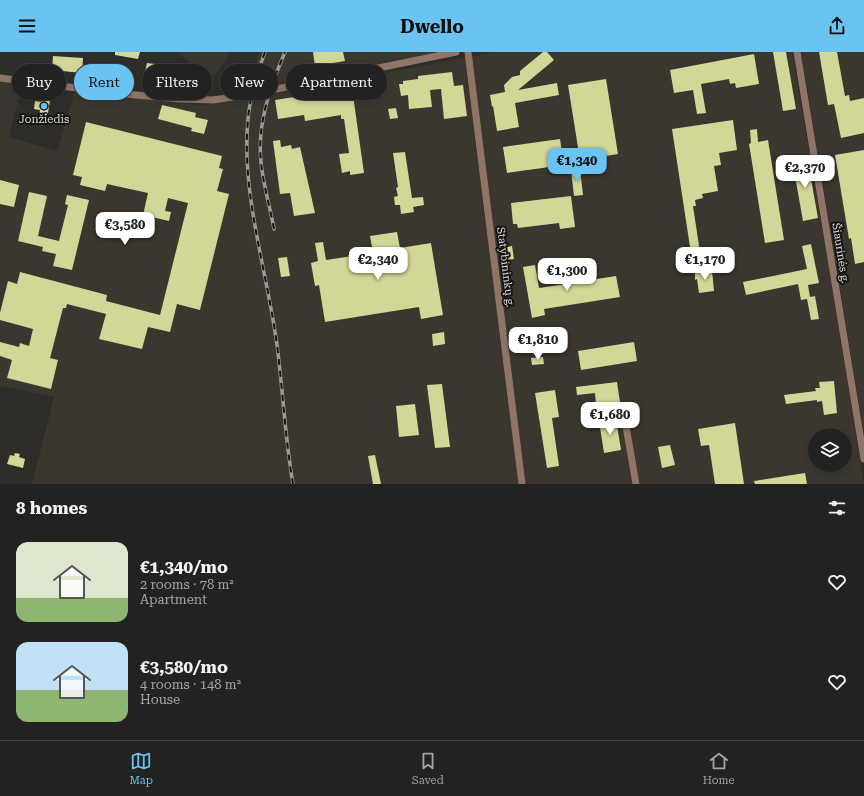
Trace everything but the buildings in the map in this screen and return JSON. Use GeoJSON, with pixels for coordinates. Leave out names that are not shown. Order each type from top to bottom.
{"type":"FeatureCollection","features":[{"type":"Feature","properties":{"kind":"street"},"geometry":{"type":"LineString","coordinates":[[0,78],[115,93],[179,99],[213,100],[252,94],[456,52]]}},
{"type":"Feature","properties":{"kind":"street","name":"Statybininkų g."},"geometry":{"type":"LineString","coordinates":[[468,52],[522,484]]}},
{"type":"Feature","properties":{"kind":"street","name":"Šiaurinės g."},"geometry":{"type":"LineString","coordinates":[[797,52],[864,458]]}},
{"type":"Feature","properties":{"kind":"street"},"geometry":{"type":"LineString","coordinates":[[623,409],[636,484]]}},
{"type":"Feature","properties":{"kind":"shaded area"},"geometry":{"type":"Polygon","coordinates":[[[178,52],[230,52],[223,64],[220,64],[219,71],[212,76],[212,64],[191,64],[178,52]]]}},
{"type":"Feature","properties":{"kind":"shaded area"},"geometry":{"type":"Polygon","coordinates":[[[260,52],[441,52],[381,64],[286,64],[286,83],[278,85],[278,64],[255,64],[260,52]]]}},
{"type":"Feature","properties":{"kind":"shaded area"},"geometry":{"type":"Polygon","coordinates":[[[495,52],[792,52],[864,484],[32,484],[54,397],[0,386],[0,82],[12,84],[12,100],[18,100],[9,137],[57,151],[74,94],[74,100],[134,100],[134,98],[142,99],[142,100],[200,105],[238,100],[278,100],[278,93],[286,91],[286,100],[387,100],[387,72],[495,52]]]}},
{"type":"Feature","properties":{"kind":"shaded area"},"geometry":{"type":"Polygon","coordinates":[[[801,52],[864,52],[864,435],[801,52]]]}},
{"type":"Feature","properties":{"kind":"railway"},"geometry":{"type":"LineString","coordinates":[[265,52],[250,102],[247,147],[248,176],[251,204],[273,317],[293,484]]}},
{"type":"Feature","properties":{"kind":"railway"},"geometry":{"type":"LineString","coordinates":[[274,229],[262,170],[260,148],[266,106],[274,79],[285,52]]}},
{"type":"Feature","properties":{"kind":"place","name":"Jonžiedis"},"geometry":{"type":"Point","coordinates":[44,106]}}]}
